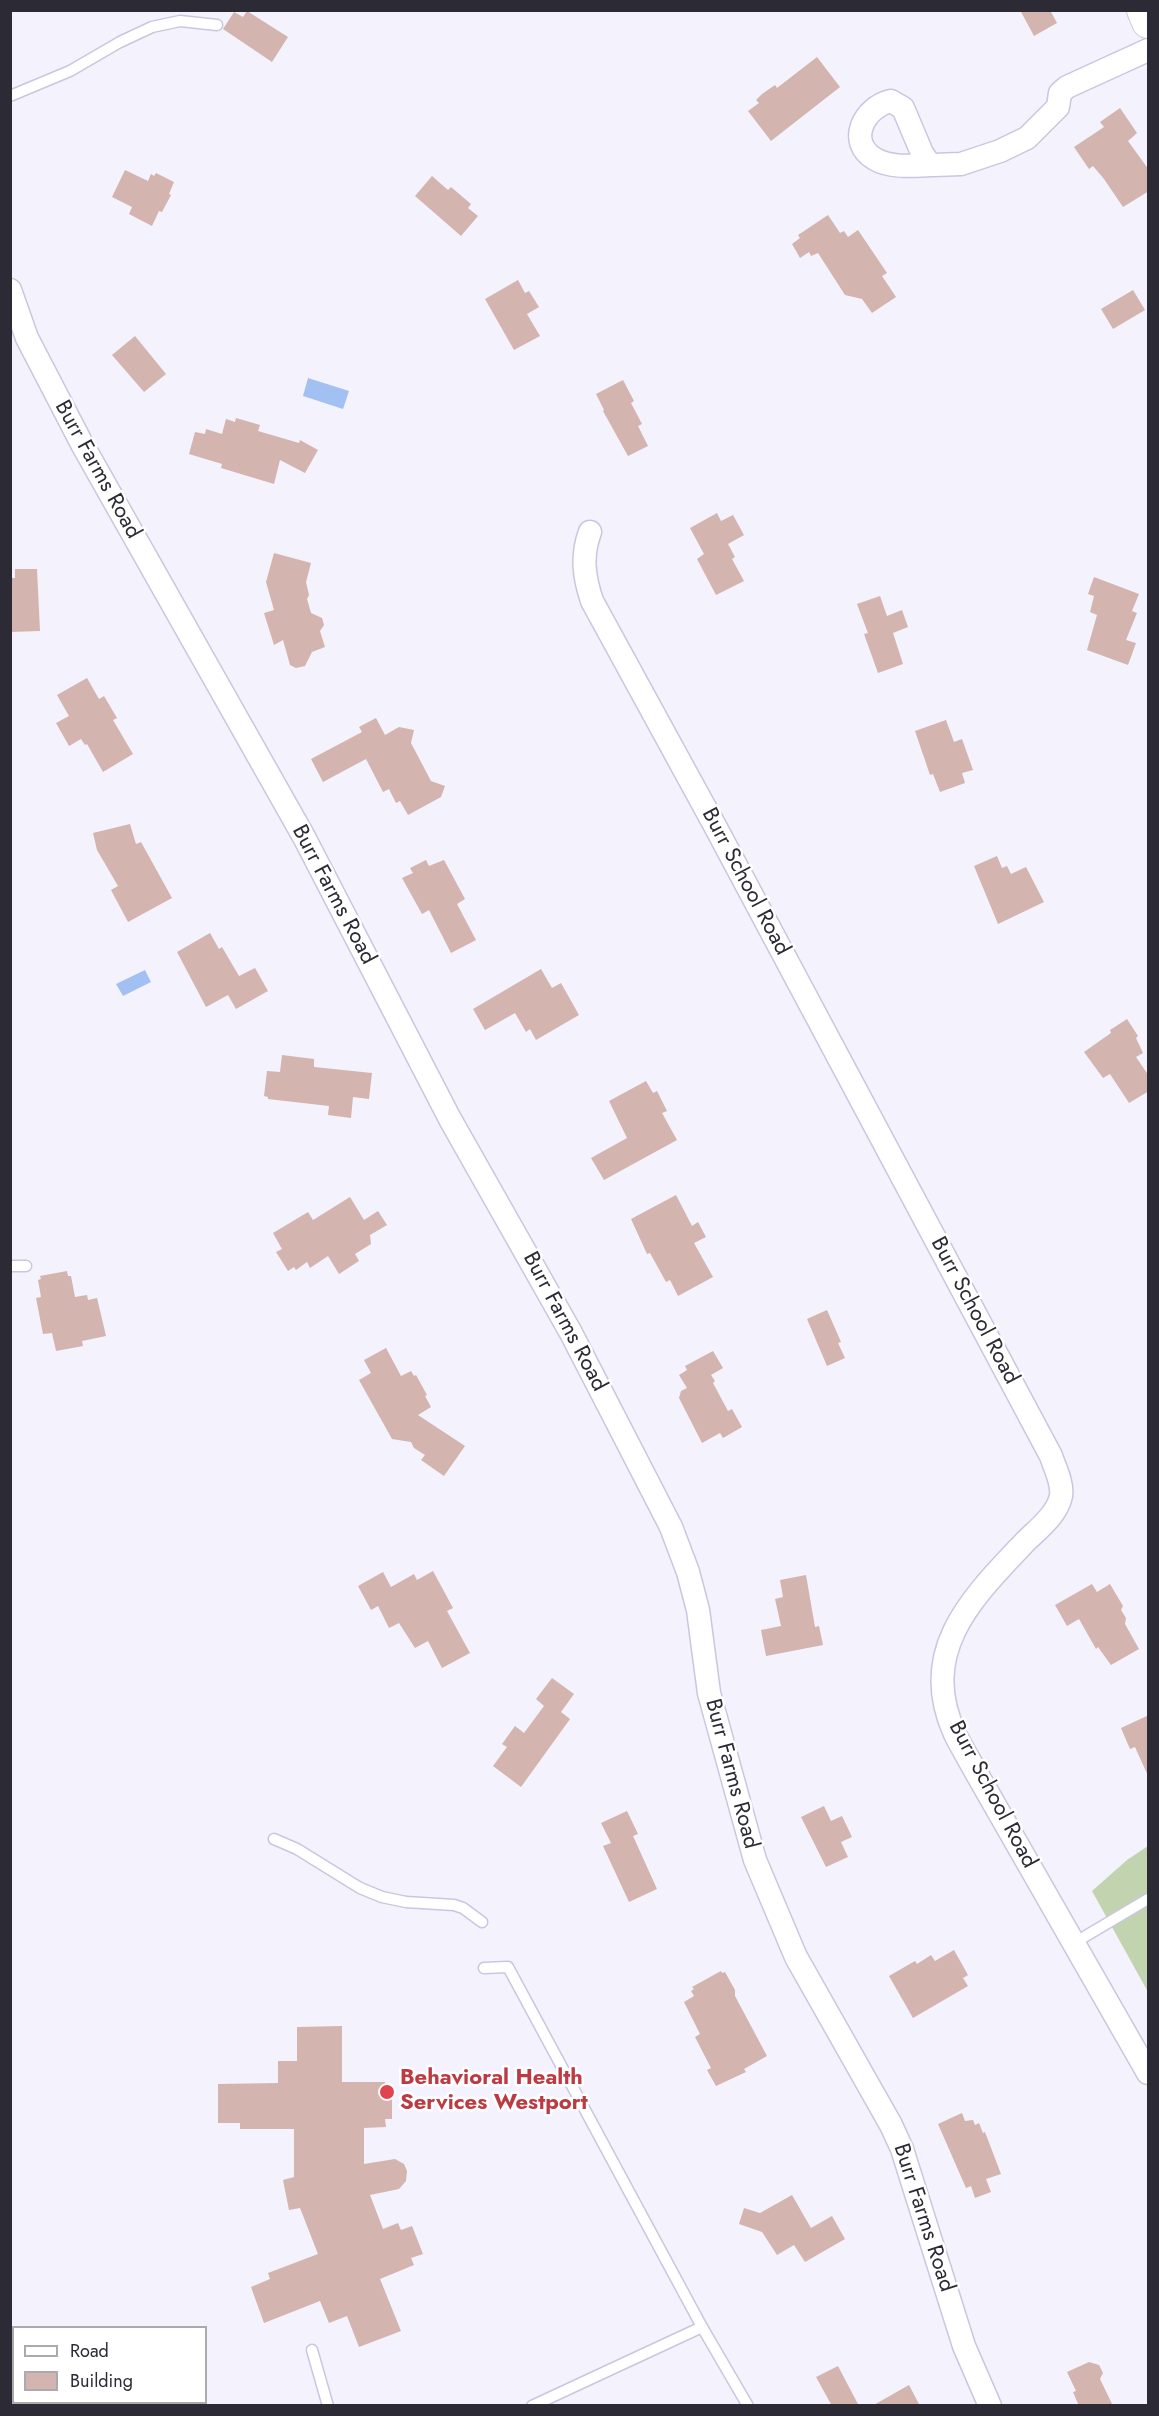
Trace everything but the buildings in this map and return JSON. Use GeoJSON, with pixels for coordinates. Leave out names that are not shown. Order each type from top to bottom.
{"type":"FeatureCollection","features":[{"type":"Feature","properties":{"kind":"street"},"geometry":{"type":"LineString","coordinates":[[1143,10],[1149,21]]}},
{"type":"Feature","properties":{"kind":"street"},"geometry":{"type":"LineString","coordinates":[[930,165],[961,164],[1000,152],[1027,138],[1058,107],[1060,93],[1067,87],[1149,50]]}},
{"type":"Feature","properties":{"kind":"street","name":"Burr Farms Road"},"geometry":{"type":"LineString","coordinates":[[10,290],[27,338],[82,444],[303,837],[450,1119],[571,1333],[671,1527],[688,1572],[698,1610],[709,1692],[755,1860],[796,1957],[891,2125],[902,2149],[964,2346],[990,2406]]}},
{"type":"Feature","properties":{"kind":"street","name":"Burr School Road"},"geometry":{"type":"LineString","coordinates":[[590,532],[586,544],[584,571],[592,601],[1051,1456],[1058,1476],[1061,1495],[1055,1511],[988,1582],[963,1615],[948,1643],[942,1677],[946,1707],[955,1732],[1149,2073]]}},
{"type":"Feature","properties":{"kind":"lane"},"geometry":{"type":"LineString","coordinates":[[10,96],[70,71],[120,42],[152,27],[180,21],[218,25]]}},
{"type":"Feature","properties":{"kind":"lane"},"geometry":{"type":"LineString","coordinates":[[10,1266],[26,1266]]}},
{"type":"Feature","properties":{"kind":"lane"},"geometry":{"type":"LineString","coordinates":[[274,1839],[297,1849],[360,1888],[382,1897],[406,1902],[454,1905],[463,1908],[483,1922]]}},
{"type":"Feature","properties":{"kind":"lane"},"geometry":{"type":"LineString","coordinates":[[1074,1943],[1149,1899]]}},
{"type":"Feature","properties":{"kind":"lane"},"geometry":{"type":"LineString","coordinates":[[484,1968],[508,1967],[702,2327],[748,2406]]}},
{"type":"Feature","properties":{"kind":"lane"},"geometry":{"type":"LineString","coordinates":[[532,2406],[702,2327]]}},
{"type":"Feature","properties":{"kind":"lane"},"geometry":{"type":"LineString","coordinates":[[312,2350],[328,2406]]}},
{"type":"Feature","properties":{"kind":"green space"},"geometry":{"type":"Polygon","coordinates":[[[1148,1846],[1148,1992],[1092,1891],[1127,1860],[1148,1846]]]}},
{"type":"Feature","properties":{"kind":"water"},"geometry":{"type":"Polygon","coordinates":[[[308,378],[349,391],[343,409],[303,396],[308,378]]]}},
{"type":"Feature","properties":{"kind":"water"},"geometry":{"type":"Polygon","coordinates":[[[145,970],[151,982],[123,996],[116,984],[145,970]]]}},
{"type":"Feature","properties":{"kind":"place","name":"Behavioral Health Services Westport"},"geometry":{"type":"Point","coordinates":[387,2092]}}]}
